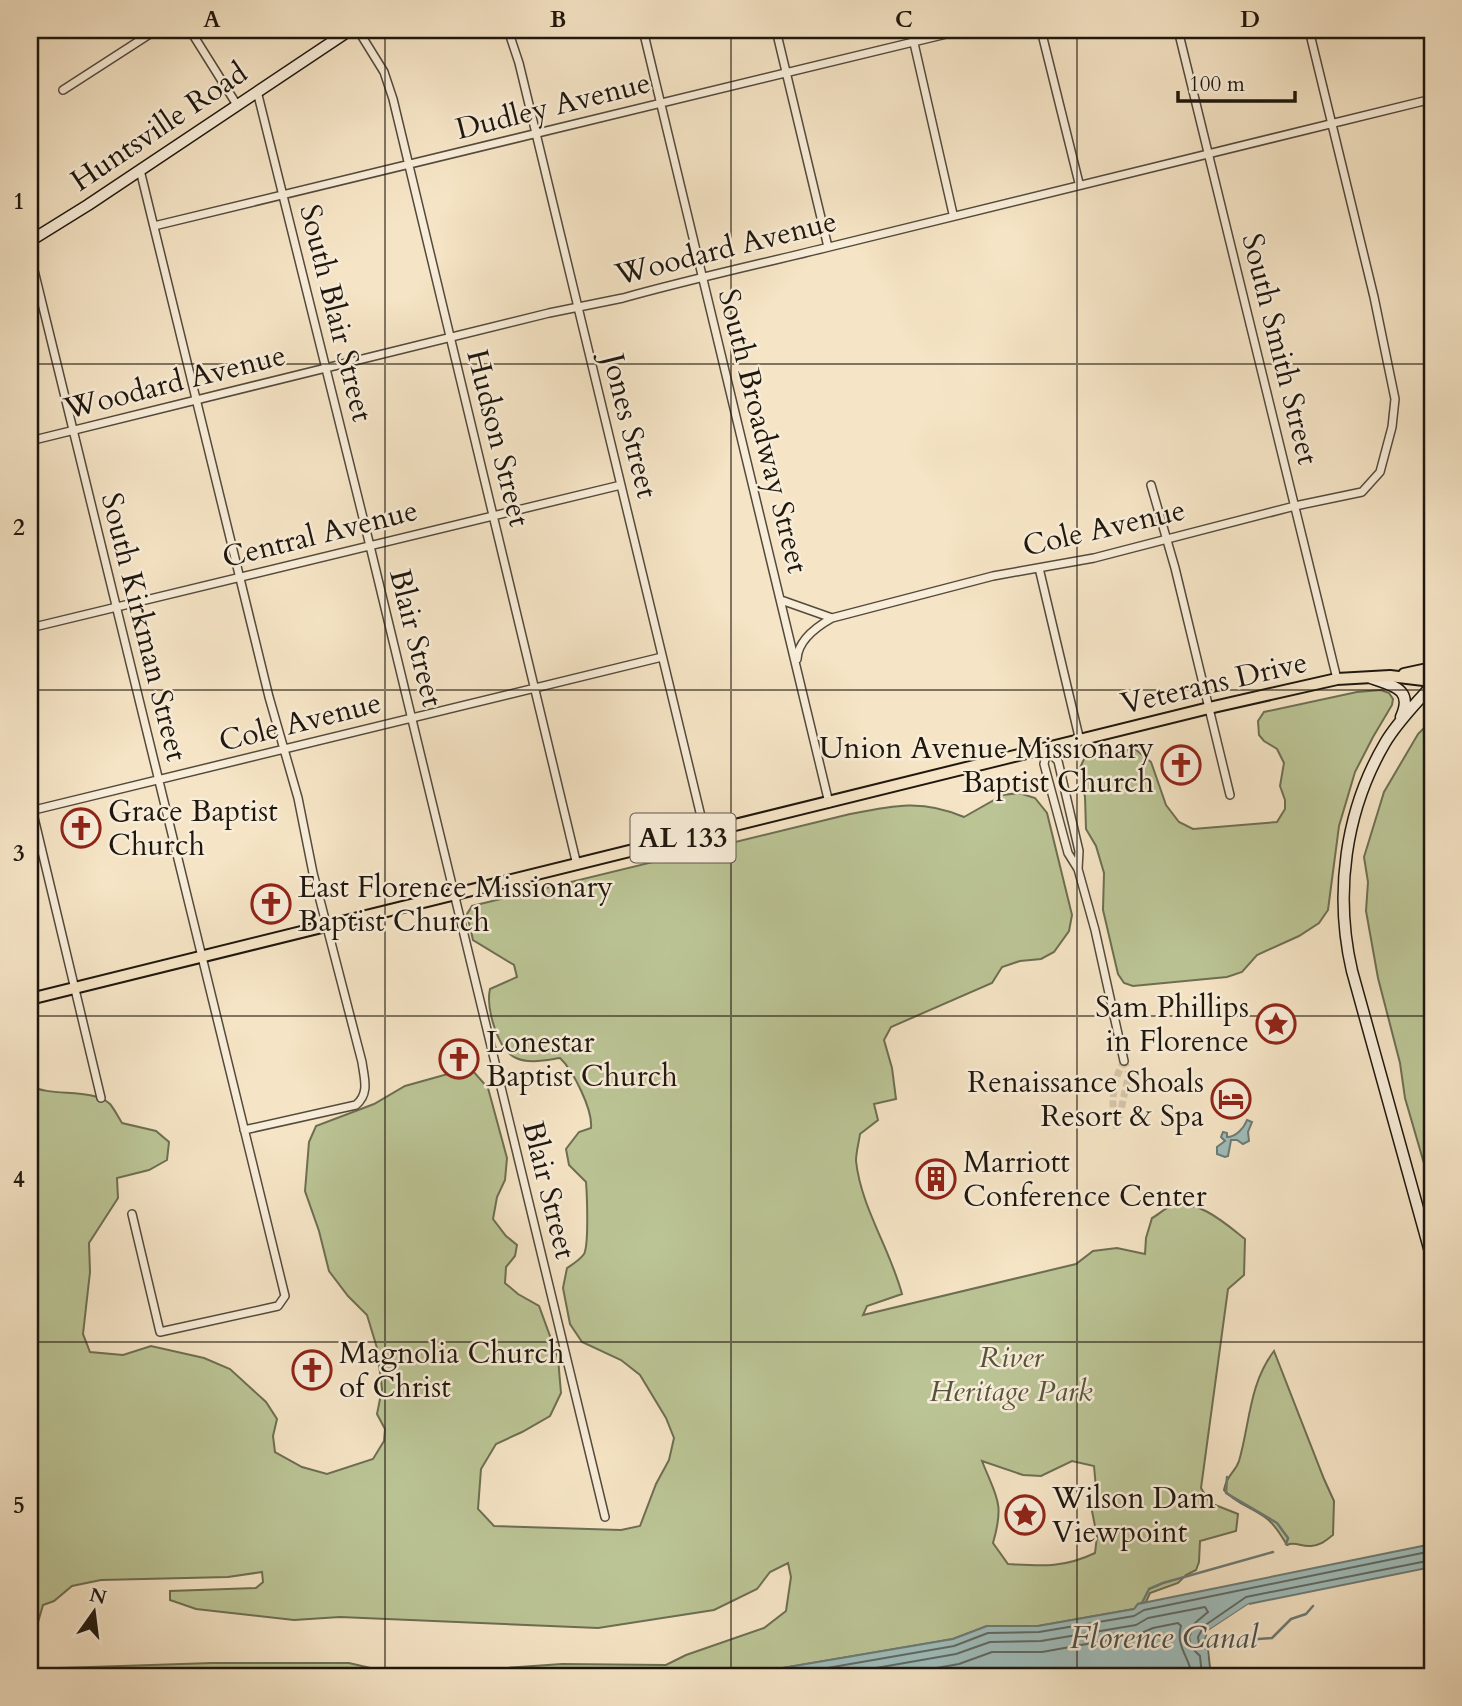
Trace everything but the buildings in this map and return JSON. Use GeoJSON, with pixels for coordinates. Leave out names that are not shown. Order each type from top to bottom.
{"type":"FeatureCollection","features":[{"type":"Feature","properties":{"kind":"main road","name":"Huntsville Road"},"geometry":{"type":"LineString","coordinates":[[30,241],[350,30]]}},
{"type":"Feature","properties":{"kind":"main road"},"geometry":{"type":"LineString","coordinates":[[1390,676],[1432,668]]}},
{"type":"Feature","properties":{"kind":"main road"},"geometry":{"type":"LineString","coordinates":[[1367,676],[1398,687],[1402,692],[1406,706],[1399,723]]}},
{"type":"Feature","properties":{"kind":"main road","name":"Veterans Drive"},"geometry":{"type":"LineString","coordinates":[[30,999],[1209,708],[1337,679],[1390,676],[1432,683]]}},
{"type":"Feature","properties":{"kind":"main road"},"geometry":{"type":"LineString","coordinates":[[1432,683],[1385,743],[1368,776],[1352,822],[1344,881],[1345,928],[1352,971],[1432,1259]]}},
{"type":"Feature","properties":{"kind":"street"},"geometry":{"type":"LineString","coordinates":[[64,90],[156,30]]}},
{"type":"Feature","properties":{"kind":"street"},"geometry":{"type":"LineString","coordinates":[[190,30],[237,105]]}},
{"type":"Feature","properties":{"kind":"street","name":"Hudson Street"},"geometry":{"type":"LineString","coordinates":[[358,30],[384,72],[393,99],[577,865]]}},
{"type":"Feature","properties":{"kind":"street","name":"Jones Street"},"geometry":{"type":"LineString","coordinates":[[508,30],[519,63],[705,833]]}},
{"type":"Feature","properties":{"kind":"street","name":"South Broadway Street"},"geometry":{"type":"LineString","coordinates":[[643,30],[829,803]]}},
{"type":"Feature","properties":{"kind":"street"},"geometry":{"type":"LineString","coordinates":[[776,30],[828,247]]}},
{"type":"Feature","properties":{"kind":"street"},"geometry":{"type":"LineString","coordinates":[[911,30],[953,214]]}},
{"type":"Feature","properties":{"kind":"street","name":"Dudley Avenue"},"geometry":{"type":"LineString","coordinates":[[154,226],[963,30]]}},
{"type":"Feature","properties":{"kind":"street"},"geometry":{"type":"LineString","coordinates":[[1041,30],[1079,183]]}},
{"type":"Feature","properties":{"kind":"street","name":"South Smith Street"},"geometry":{"type":"LineString","coordinates":[[1178,30],[1337,679]]}},
{"type":"Feature","properties":{"kind":"street"},"geometry":{"type":"LineString","coordinates":[[1309,30],[1331,123]]}},
{"type":"Feature","properties":{"kind":"street","name":"South Blair Street"},"geometry":{"type":"LineString","coordinates":[[257,91],[370,546]]}},
{"type":"Feature","properties":{"kind":"street","name":"Woodard Avenue"},"geometry":{"type":"LineString","coordinates":[[30,441],[1432,99]]}},
{"type":"Feature","properties":{"kind":"street","name":"Cole Avenue"},"geometry":{"type":"LineString","coordinates":[[797,667],[796,654],[806,638],[832,618],[993,576],[1094,558],[1295,506],[1362,492],[1380,472],[1392,426],[1395,398],[1374,297],[1331,123]]}},
{"type":"Feature","properties":{"kind":"street"},"geometry":{"type":"LineString","coordinates":[[140,170],[283,750],[298,798],[326,925],[362,1062],[366,1090],[356,1105],[244,1130]]}},
{"type":"Feature","properties":{"kind":"street","name":"South Kirkman Street"},"geometry":{"type":"LineString","coordinates":[[30,254],[285,1296],[278,1306],[160,1332],[132,1214]]}},
{"type":"Feature","properties":{"kind":"street","name":"Central Avenue"},"geometry":{"type":"LineString","coordinates":[[30,628],[621,485]]}},
{"type":"Feature","properties":{"kind":"street"},"geometry":{"type":"LineString","coordinates":[[1151,485],[1167,538],[1230,795]]}},
{"type":"Feature","properties":{"kind":"street","name":"Blair Street"},"geometry":{"type":"LineString","coordinates":[[370,546],[605,1517]]}},
{"type":"Feature","properties":{"kind":"street"},"geometry":{"type":"LineString","coordinates":[[1039,568],[1080,741]]}},
{"type":"Feature","properties":{"kind":"street"},"geometry":{"type":"LineString","coordinates":[[781,600],[832,618]]}},
{"type":"Feature","properties":{"kind":"street","name":"Cole Avenue"},"geometry":{"type":"LineString","coordinates":[[31,811],[662,657]]}},
{"type":"Feature","properties":{"kind":"street"},"geometry":{"type":"LineString","coordinates":[[1047,750],[1044,764],[1068,853],[1078,869],[1095,930],[1124,1061]]}},
{"type":"Feature","properties":{"kind":"street"},"geometry":{"type":"LineString","coordinates":[[1047,750],[1058,761],[1079,852],[1078,869]]}},
{"type":"Feature","properties":{"kind":"street"},"geometry":{"type":"LineString","coordinates":[[30,801],[101,1098]]}},
{"type":"Feature","properties":{"kind":"green space"},"geometry":{"type":"Polygon","coordinates":[[[1381,690],[1389,693],[1393,699],[1392,705],[1355,772],[1339,826],[1328,910],[1319,923],[1299,936],[1257,955],[1242,972],[1227,977],[1133,986],[1124,983],[1118,974],[1103,910],[1104,873],[1096,846],[1086,829],[1085,797],[1079,770],[1084,759],[1092,755],[1135,749],[1151,762],[1166,805],[1179,822],[1193,829],[1277,822],[1285,809],[1280,786],[1284,763],[1277,749],[1259,735],[1258,721],[1264,712],[1357,692],[1381,690]]]}},
{"type":"Feature","properties":{"kind":"green space"},"geometry":{"type":"Polygon","coordinates":[[[1432,720],[1432,1191],[1405,1098],[1400,1063],[1378,978],[1366,911],[1368,882],[1364,857],[1384,792],[1418,734],[1432,720]]]}},
{"type":"Feature","properties":{"kind":"green space","name":"River Heritage Park"},"geometry":{"type":"Polygon","coordinates":[[[1019,793],[1035,798],[1047,813],[1072,915],[1069,931],[1054,952],[1041,959],[1020,961],[1002,967],[992,983],[891,1027],[884,1040],[892,1068],[896,1099],[874,1104],[878,1120],[860,1134],[856,1161],[864,1195],[902,1294],[867,1306],[863,1315],[1076,1264],[1093,1251],[1117,1248],[1145,1254],[1152,1218],[1166,1208],[1191,1206],[1211,1214],[1245,1239],[1244,1275],[1228,1289],[1201,1488],[1210,1503],[1238,1514],[1236,1531],[1200,1541],[1196,1570],[1178,1583],[1150,1593],[1146,1602],[1138,1604],[1134,1609],[1038,1626],[987,1626],[953,1639],[736,1676],[405,1676],[492,1673],[506,1668],[562,1664],[666,1665],[686,1655],[764,1628],[786,1611],[791,1577],[788,1563],[770,1572],[757,1589],[714,1610],[598,1628],[340,1617],[294,1620],[196,1609],[170,1600],[170,1591],[256,1588],[263,1582],[262,1572],[228,1577],[101,1580],[72,1586],[54,1601],[43,1605],[30,1641],[30,1086],[103,1099],[110,1104],[122,1123],[156,1131],[169,1142],[167,1160],[149,1170],[117,1178],[118,1198],[89,1243],[90,1272],[83,1334],[90,1352],[123,1355],[151,1346],[204,1358],[230,1369],[266,1402],[277,1419],[273,1436],[275,1452],[302,1467],[327,1474],[373,1459],[384,1441],[385,1429],[377,1414],[382,1389],[377,1348],[367,1315],[329,1271],[305,1191],[309,1142],[316,1126],[374,1104],[405,1086],[455,1072],[473,1071],[488,1088],[507,1158],[505,1180],[497,1197],[493,1219],[517,1245],[515,1256],[506,1267],[505,1283],[539,1306],[558,1358],[561,1393],[550,1416],[496,1444],[481,1469],[478,1509],[494,1526],[621,1530],[640,1526],[656,1484],[669,1460],[674,1438],[666,1418],[640,1375],[621,1360],[582,1342],[570,1324],[563,1288],[567,1268],[584,1254],[587,1231],[586,1182],[569,1165],[566,1149],[579,1132],[591,1128],[589,1111],[576,1081],[560,1058],[521,1060],[503,1046],[491,1017],[490,989],[517,977],[514,965],[473,940],[467,914],[472,906],[846,815],[891,807],[919,806],[934,807],[964,817],[1003,795],[1019,793]],[[982,1461],[997,1500],[997,1529],[993,1543],[1008,1564],[1063,1564],[1095,1553],[1097,1536],[1092,1511],[1097,1499],[1094,1466],[1072,1461],[1041,1476],[1023,1475],[982,1461]]]}},
{"type":"Feature","properties":{"kind":"green space"},"geometry":{"type":"Polygon","coordinates":[[[1274,1351],[1334,1501],[1333,1535],[1314,1546],[1287,1545],[1270,1521],[1224,1490],[1239,1461],[1255,1390],[1274,1351]]]}},
{"type":"Feature","properties":{"kind":"green space"},"geometry":{"type":"Polygon","coordinates":[[[212,1663],[349,1663],[405,1676],[30,1676],[30,1669],[212,1663]]]}},
{"type":"Feature","properties":{"kind":"water"},"geometry":{"type":"Polygon","coordinates":[[[1247,1120],[1252,1122],[1248,1132],[1249,1141],[1243,1144],[1231,1140],[1228,1156],[1217,1154],[1217,1147],[1225,1141],[1221,1137],[1223,1132],[1227,1133],[1227,1137],[1233,1135],[1242,1129],[1247,1120]]]}},
{"type":"Feature","properties":{"kind":"water","name":"Florence Canal"},"geometry":{"type":"Polygon","coordinates":[[[1432,1544],[1432,1567],[1249,1604],[1208,1631],[1205,1639],[1208,1641],[1218,1676],[736,1676],[953,1639],[987,1626],[1038,1626],[1134,1609],[1138,1604],[1432,1544]]]}},
{"type":"Feature","properties":{"kind":"pier"},"geometry":{"type":"Polygon","coordinates":[[[1249,1604],[1249,1607],[1211,1634],[1209,1638],[1215,1637],[1218,1640],[1221,1676],[1212,1676],[1205,1644],[1208,1631],[1249,1604]]]}},
{"type":"Feature","properties":{"kind":"waterway"},"geometry":{"type":"LineString","coordinates":[[1227,1477],[1226,1493],[1277,1523],[1288,1538],[1286,1544]]}},
{"type":"Feature","properties":{"kind":"waterway"},"geometry":{"type":"LineString","coordinates":[[1142,1603],[1149,1589],[1163,1583],[1273,1552]]}},
{"type":"Feature","properties":{"kind":"waterway"},"geometry":{"type":"LineString","coordinates":[[1230,1641],[1272,1638],[1291,1619],[1306,1614],[1313,1606]]}},
{"type":"Feature","properties":{"kind":"tunnel"},"geometry":{"type":"LineString","coordinates":[[1117,1128],[1113,1094],[1124,1061]]}},
{"type":"Feature","properties":{"kind":"tunnel"},"geometry":{"type":"LineString","coordinates":[[1117,1128],[1129,1073],[1124,1061]]}},
{"type":"Feature","properties":{"kind":"place","name":"Union Avenue Missionary Baptist Church"},"geometry":{"type":"Point","coordinates":[1181,765]}},
{"type":"Feature","properties":{"kind":"place","name":"Grace Baptist Church"},"geometry":{"type":"Point","coordinates":[81,828]}},
{"type":"Feature","properties":{"kind":"place","name":"East Florence Missionary Baptist Church"},"geometry":{"type":"Point","coordinates":[271,904]}},
{"type":"Feature","properties":{"kind":"place","name":"Sam Phillips in Florence"},"geometry":{"type":"Point","coordinates":[1276,1024]}},
{"type":"Feature","properties":{"kind":"place","name":"Lonestar Baptist Church"},"geometry":{"type":"Point","coordinates":[459,1059]}},
{"type":"Feature","properties":{"kind":"place","name":"Renaissance Shoals Resort & Spa"},"geometry":{"type":"Point","coordinates":[1231,1099]}},
{"type":"Feature","properties":{"kind":"place","name":"Marriott Conference Center"},"geometry":{"type":"Point","coordinates":[936,1179]}},
{"type":"Feature","properties":{"kind":"place","name":"Magnolia Church of Christ"},"geometry":{"type":"Point","coordinates":[312,1370]}},
{"type":"Feature","properties":{"kind":"place","name":"Wilson Dam Viewpoint"},"geometry":{"type":"Point","coordinates":[1025,1515]}}]}
